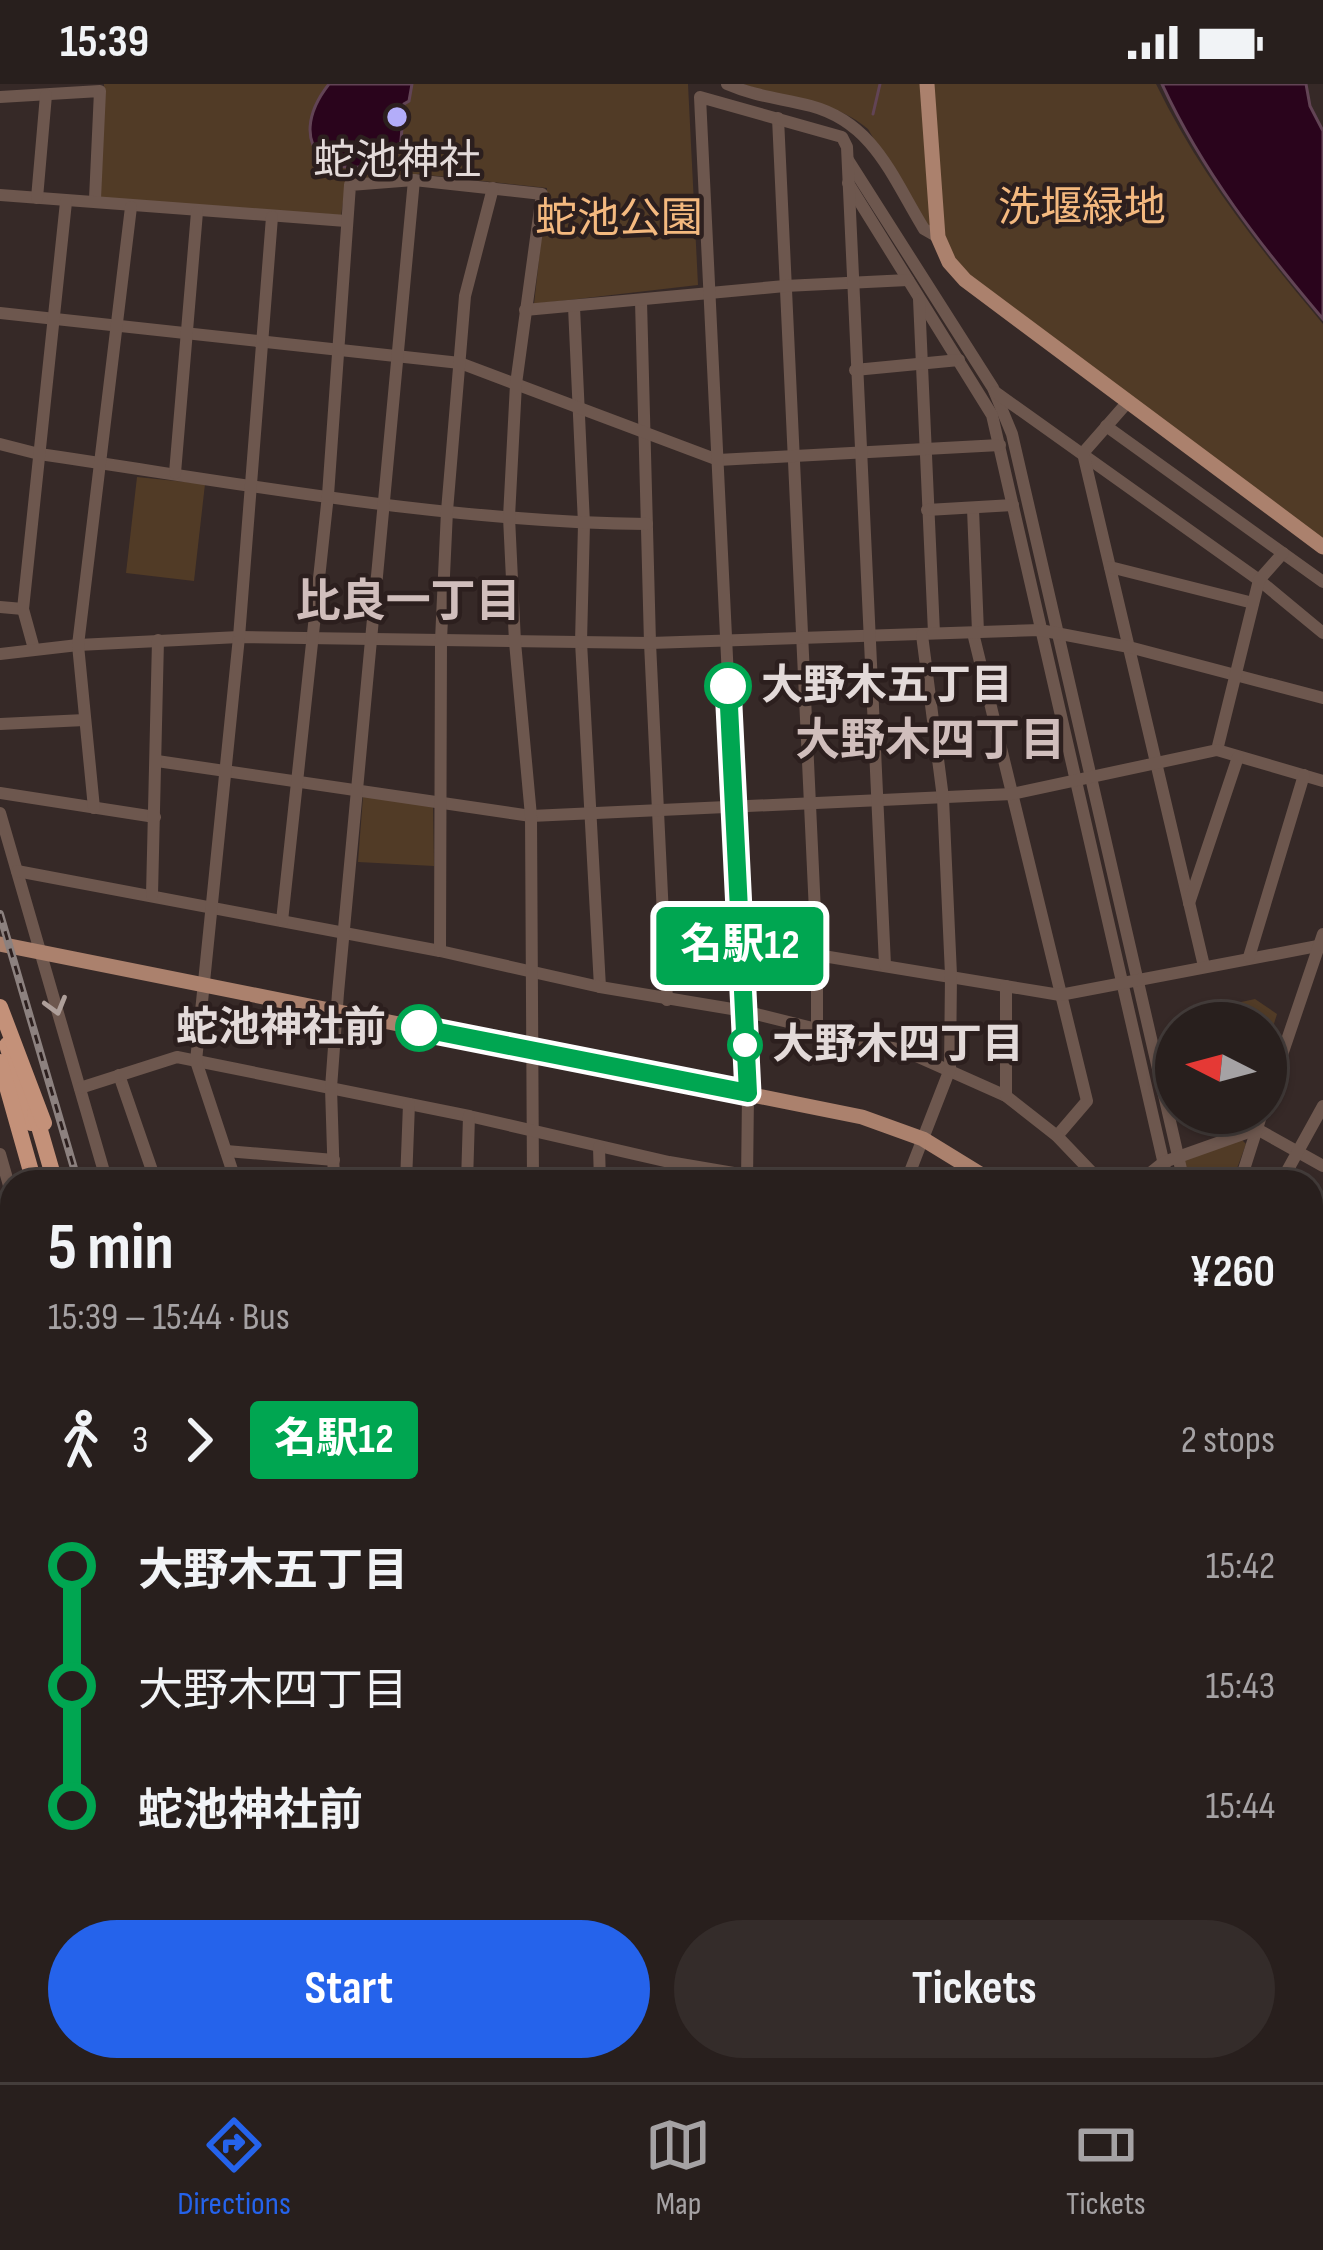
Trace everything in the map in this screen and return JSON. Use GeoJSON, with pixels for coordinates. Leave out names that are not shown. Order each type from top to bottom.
{"type":"FeatureCollection","features":[{"type":"Feature","properties":{"kind":"highway"},"geometry":{"type":"LineString","coordinates":[[0,991],[52,1170]]}},
{"type":"Feature","properties":{"kind":"highway"},"geometry":{"type":"LineString","coordinates":[[0,1007],[44,1123],[53,1170]]}},
{"type":"Feature","properties":{"kind":"highway"},"geometry":{"type":"LineString","coordinates":[[0,1021],[51,1170]]}},
{"type":"Feature","properties":{"kind":"highway"},"geometry":{"type":"LineString","coordinates":[[0,1062],[27,1170]]}},
{"type":"Feature","properties":{"kind":"highway"},"geometry":{"type":"LineString","coordinates":[[0,1093],[26,1170]]}},
{"type":"Feature","properties":{"kind":"main road"},"geometry":{"type":"LineString","coordinates":[[927,84],[938,237],[964,280],[1323,548]]}},
{"type":"Feature","properties":{"kind":"main road"},"geometry":{"type":"LineString","coordinates":[[0,944],[862,1117],[923,1139],[973,1170]]}},
{"type":"Feature","properties":{"kind":"street"},"geometry":{"type":"LineString","coordinates":[[728,84],[759,98],[806,104],[852,122],[867,135],[924,229],[938,237]]}},
{"type":"Feature","properties":{"kind":"street"},"geometry":{"type":"LineString","coordinates":[[0,97],[100,91],[94,200]]}},
{"type":"Feature","properties":{"kind":"street"},"geometry":{"type":"LineString","coordinates":[[37,198],[46,95]]}},
{"type":"Feature","properties":{"kind":"street"},"geometry":{"type":"LineString","coordinates":[[747,1170],[748,1093],[700,97],[842,137],[848,159],[885,965]]}},
{"type":"Feature","properties":{"kind":"street"},"geometry":{"type":"LineString","coordinates":[[778,118],[818,1032]]}},
{"type":"Feature","properties":{"kind":"street"},"geometry":{"type":"LineString","coordinates":[[848,159],[995,392],[1012,434],[1047,630]]}},
{"type":"Feature","properties":{"kind":"street"},"geometry":{"type":"LineString","coordinates":[[334,1170],[331,1088],[343,933],[414,180]]}},
{"type":"Feature","properties":{"kind":"street"},"geometry":{"type":"LineString","coordinates":[[281,921],[328,495],[350,185],[414,180],[542,194],[516,384],[509,518],[531,815],[533,1170]]}},
{"type":"Feature","properties":{"kind":"street"},"geometry":{"type":"LineString","coordinates":[[848,183],[992,415],[1084,778],[1169,1170]]}},
{"type":"Feature","properties":{"kind":"street"},"geometry":{"type":"LineString","coordinates":[[440,951],[440,640],[447,511],[465,296],[494,188]]}},
{"type":"Feature","properties":{"kind":"street"},"geometry":{"type":"LineString","coordinates":[[0,195],[346,221]]}},
{"type":"Feature","properties":{"kind":"street"},"geometry":{"type":"LineString","coordinates":[[34,649],[23,609],[66,202]]}},
{"type":"Feature","properties":{"kind":"street"},"geometry":{"type":"LineString","coordinates":[[94,808],[78,645],[131,207]]}},
{"type":"Feature","properties":{"kind":"street"},"geometry":{"type":"LineString","coordinates":[[175,472],[197,212]]}},
{"type":"Feature","properties":{"kind":"street"},"geometry":{"type":"LineString","coordinates":[[232,1170],[196,1061],[239,637],[272,217]]}},
{"type":"Feature","properties":{"kind":"street"},"geometry":{"type":"LineString","coordinates":[[525,310],[785,286],[908,280]]}},
{"type":"Feature","properties":{"kind":"street"},"geometry":{"type":"LineString","coordinates":[[911,1170],[950,1069],[951,975],[943,798],[928,634],[919,297]]}},
{"type":"Feature","properties":{"kind":"street"},"geometry":{"type":"LineString","coordinates":[[641,301],[650,643],[667,1000]]}},
{"type":"Feature","properties":{"kind":"street"},"geometry":{"type":"LineString","coordinates":[[574,307],[584,524],[581,642],[600,987]]}},
{"type":"Feature","properties":{"kind":"street"},"geometry":{"type":"LineString","coordinates":[[0,313],[460,363],[718,460],[1000,445]]}},
{"type":"Feature","properties":{"kind":"street"},"geometry":{"type":"LineString","coordinates":[[855,370],[959,360]]}},
{"type":"Feature","properties":{"kind":"street"},"geometry":{"type":"LineString","coordinates":[[995,392],[1258,580],[1323,633]]}},
{"type":"Feature","properties":{"kind":"street"},"geometry":{"type":"LineString","coordinates":[[1084,453],[1126,404]]}},
{"type":"Feature","properties":{"kind":"street"},"geometry":{"type":"LineString","coordinates":[[1106,426],[1323,582]]}},
{"type":"Feature","properties":{"kind":"street"},"geometry":{"type":"LineString","coordinates":[[0,444],[39,454],[447,511],[584,524],[647,524]]}},
{"type":"Feature","properties":{"kind":"street"},"geometry":{"type":"LineString","coordinates":[[1084,453],[1204,966]]}},
{"type":"Feature","properties":{"kind":"street"},"geometry":{"type":"LineString","coordinates":[[927,510],[1013,505]]}},
{"type":"Feature","properties":{"kind":"street"},"geometry":{"type":"LineString","coordinates":[[973,508],[976,632],[1087,1101],[1057,1136]]}},
{"type":"Feature","properties":{"kind":"street"},"geometry":{"type":"LineString","coordinates":[[1217,750],[1258,580],[1283,553]]}},
{"type":"Feature","properties":{"kind":"street"},"geometry":{"type":"LineString","coordinates":[[1110,567],[1253,604]]}},
{"type":"Feature","properties":{"kind":"street"},"geometry":{"type":"LineString","coordinates":[[0,607],[23,609]]}},
{"type":"Feature","properties":{"kind":"street"},"geometry":{"type":"LineString","coordinates":[[0,654],[239,637],[650,643],[1047,630],[1323,698]]}},
{"type":"Feature","properties":{"kind":"street"},"geometry":{"type":"LineString","coordinates":[[152,895],[158,640]]}},
{"type":"Feature","properties":{"kind":"street"},"geometry":{"type":"LineString","coordinates":[[0,724],[85,720]]}},
{"type":"Feature","properties":{"kind":"street"},"geometry":{"type":"LineString","coordinates":[[157,761],[531,815],[1012,794],[1217,750],[1323,781]]}},
{"type":"Feature","properties":{"kind":"street"},"geometry":{"type":"LineString","coordinates":[[1189,904],[1238,757]]}},
{"type":"Feature","properties":{"kind":"street"},"geometry":{"type":"LineString","coordinates":[[1249,957],[1304,775]]}},
{"type":"Feature","properties":{"kind":"street"},"geometry":{"type":"LineString","coordinates":[[0,793],[155,817]]}},
{"type":"Feature","properties":{"kind":"street"},"geometry":{"type":"LineString","coordinates":[[0,813],[104,1170]]}},
{"type":"Feature","properties":{"kind":"street"},"geometry":{"type":"LineString","coordinates":[[17,871],[440,951],[531,974],[743,1012],[868,1041],[950,1069],[1006,1096],[1057,1136],[1090,1170]]}},
{"type":"Feature","properties":{"kind":"street"},"geometry":{"type":"LineString","coordinates":[[817,955],[1060,995],[1322,941]]}},
{"type":"Feature","properties":{"kind":"street"},"geometry":{"type":"LineString","coordinates":[[1287,1042],[1322,941]]}},
{"type":"Feature","properties":{"kind":"street"},"geometry":{"type":"LineString","coordinates":[[1006,986],[1006,1096]]}},
{"type":"Feature","properties":{"kind":"street"},"geometry":{"type":"LineString","coordinates":[[80,1088],[177,1058],[469,1116],[706,1170]]}},
{"type":"Feature","properties":{"kind":"street"},"geometry":{"type":"LineString","coordinates":[[119,1076],[152,1170]]}},
{"type":"Feature","properties":{"kind":"street"},"geometry":{"type":"LineString","coordinates":[[406,1170],[409,1104]]}},
{"type":"Feature","properties":{"kind":"street"},"geometry":{"type":"LineString","coordinates":[[1287,1170],[1323,1106]]}},
{"type":"Feature","properties":{"kind":"street"},"geometry":{"type":"LineString","coordinates":[[467,1170],[469,1116]]}},
{"type":"Feature","properties":{"kind":"street"},"geometry":{"type":"LineString","coordinates":[[1156,1170],[1170,1160],[1243,1134]]}},
{"type":"Feature","properties":{"kind":"street"},"geometry":{"type":"LineString","coordinates":[[1244,1170],[1255,1134]]}},
{"type":"Feature","properties":{"kind":"street"},"geometry":{"type":"LineString","coordinates":[[1265,1134],[1323,1166]]}},
{"type":"Feature","properties":{"kind":"street"},"geometry":{"type":"LineString","coordinates":[[599,1147],[600,1170]]}},
{"type":"Feature","properties":{"kind":"street"},"geometry":{"type":"LineString","coordinates":[[226,1151],[334,1160]]}},
{"type":"Feature","properties":{"kind":"street"},"geometry":{"type":"LineString","coordinates":[[1170,1160],[1176,1170]]}},
{"type":"Feature","properties":{"kind":"street"},"geometry":{"type":"LineString","coordinates":[[669,1162],[669,1170]]}},
{"type":"Feature","properties":{"kind":"green space","name":"蛇池公園"},"geometry":{"type":"Polygon","coordinates":[[[104,84],[688,84],[698,285],[534,304],[547,188],[419,174],[346,181],[341,216],[100,198],[104,84]]]}},
{"type":"Feature","properties":{"kind":"green space","name":"洗堰緑地"},"geometry":{"type":"Polygon","coordinates":[[[743,84],[1156,84],[1211,179],[1323,324],[1323,543],[968,275],[924,224],[868,129],[840,111],[743,84]]]}},
{"type":"Feature","properties":{"kind":"green space"},"geometry":{"type":"Polygon","coordinates":[[[137,477],[205,484],[194,581],[126,573],[137,477]]]}},
{"type":"Feature","properties":{"kind":"green space"},"geometry":{"type":"Polygon","coordinates":[[[363,797],[433,804],[434,866],[358,862],[363,797]]]}},
{"type":"Feature","properties":{"kind":"green space"},"geometry":{"type":"Polygon","coordinates":[[[1241,1139],[1246,1144],[1236,1170],[1183,1170],[1180,1159],[1241,1139]]]}},
{"type":"Feature","properties":{"kind":"shaded area"},"geometry":{"type":"Polygon","coordinates":[[[329,84],[412,84],[404,104],[400,152],[354,167],[321,157],[310,127],[315,106],[329,84]]]}},
{"type":"Feature","properties":{"kind":"shaded area"},"geometry":{"type":"Polygon","coordinates":[[[1162,84],[1306,84],[1310,106],[1323,131],[1323,319],[1234,207],[1162,84]]]}},
{"type":"Feature","properties":{"kind":"waterway"},"geometry":{"type":"LineString","coordinates":[[873,114],[880,84]]}},
{"type":"Feature","properties":{"kind":"railway"},"geometry":{"type":"LineString","coordinates":[[0,914],[75,1170]]}},
{"type":"Feature","properties":{"kind":"bus line","name":"名駅12"},"geometry":{"type":"LineString","coordinates":[[419,1028],[748,1093],[728,686]]}},
{"type":"Feature","properties":{"kind":"place","name":"蛇池神社"},"geometry":{"type":"Point","coordinates":[397,117]}},
{"type":"Feature","properties":{"kind":"place","name":"大野木五丁目"},"geometry":{"type":"Point","coordinates":[728,686]}},
{"type":"Feature","properties":{"kind":"place","name":"蛇池神社前"},"geometry":{"type":"Point","coordinates":[419,1028]}},
{"type":"Feature","properties":{"kind":"place","name":"大野木四丁目"},"geometry":{"type":"Point","coordinates":[745,1045]}},
{"type":"Feature","properties":{"kind":"district","name":"比良一丁目"},"geometry":{"type":"Point","coordinates":[408,602]}},
{"type":"Feature","properties":{"kind":"district","name":"大野木四丁目"},"geometry":{"type":"Point","coordinates":[930,741]}}]}
